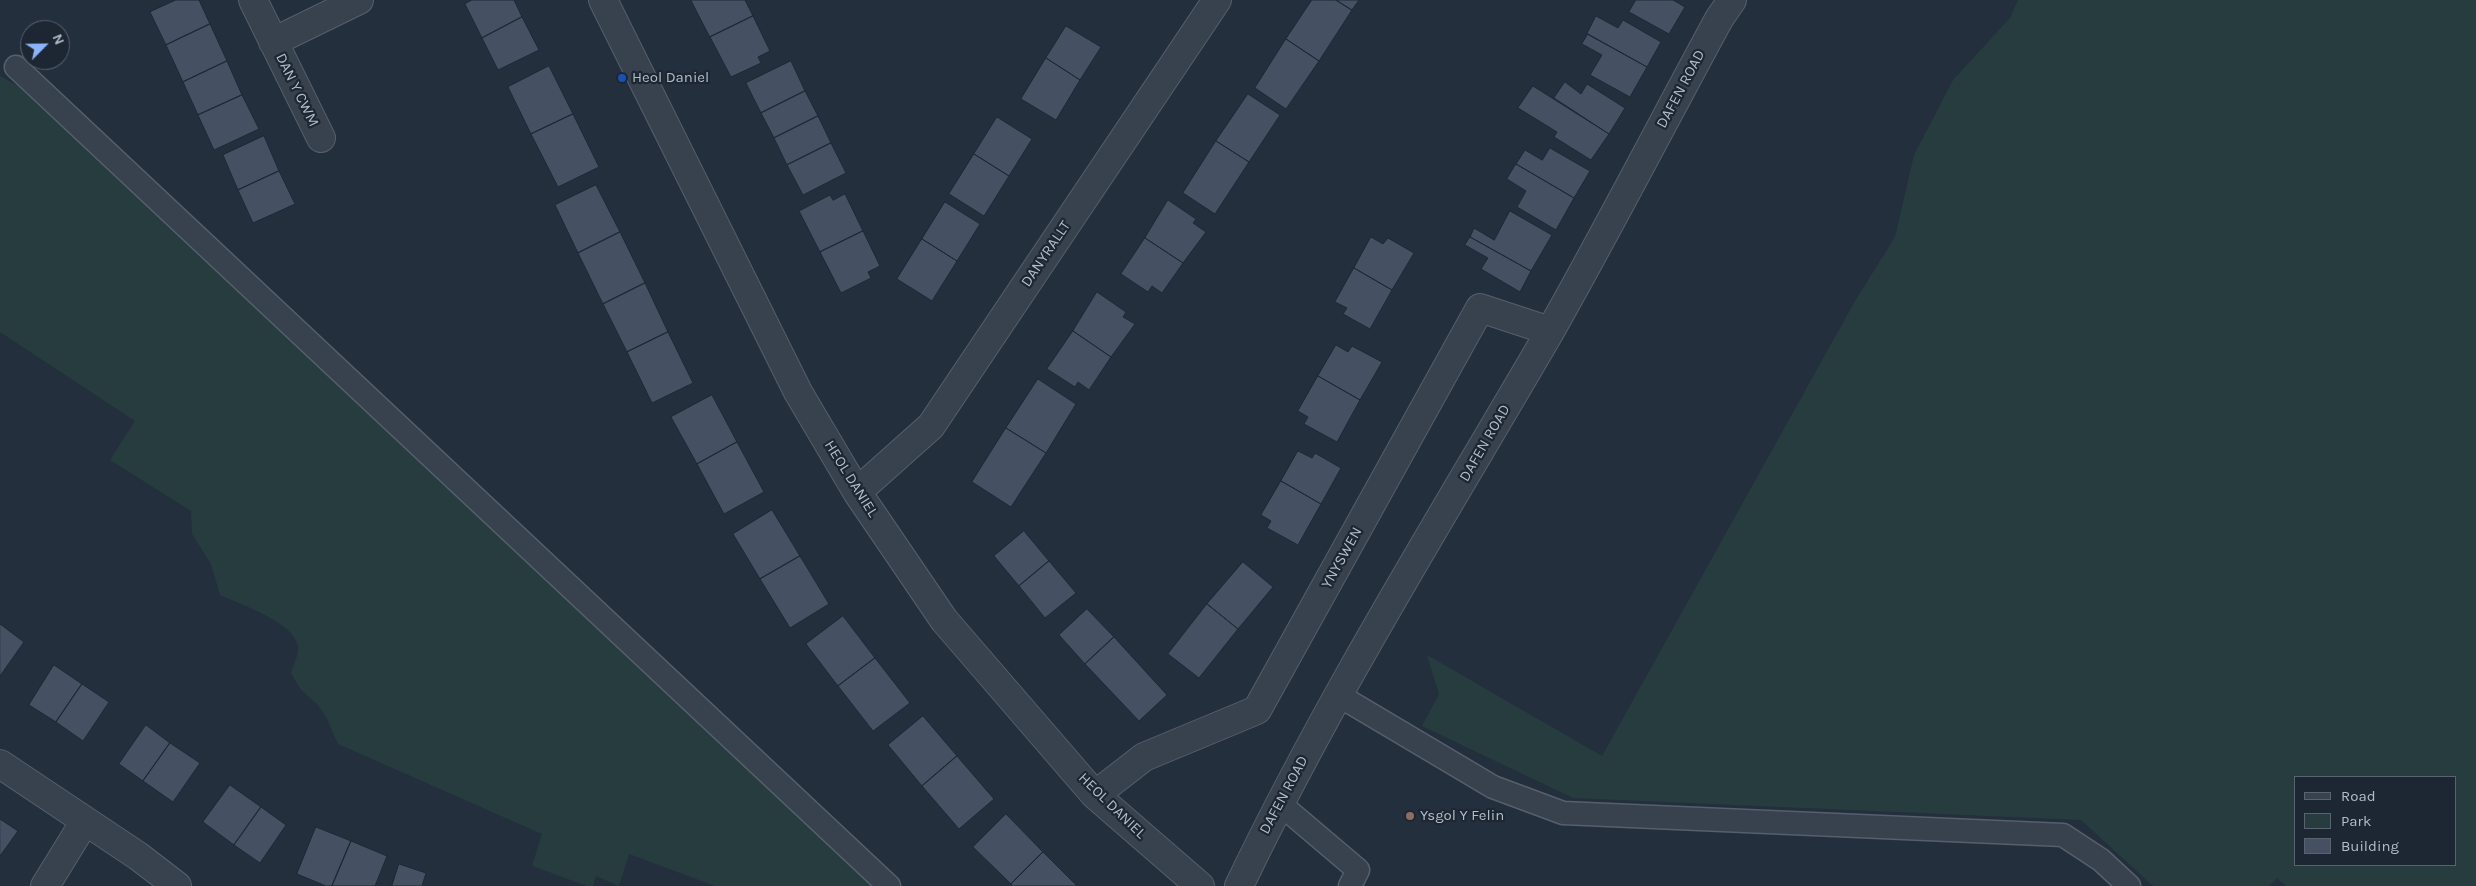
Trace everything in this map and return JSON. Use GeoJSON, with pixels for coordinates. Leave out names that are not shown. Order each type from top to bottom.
{"type":"FeatureCollection","features":[{"type":"Feature","properties":{"kind":"street","name":"DAN Y CWM"},"geometry":{"type":"LineString","coordinates":[[252,0],[320,138]]}},
{"type":"Feature","properties":{"kind":"street","name":"DAN Y CWM"},"geometry":{"type":"LineString","coordinates":[[273,42],[360,0]]}},
{"type":"Feature","properties":{"kind":"street","name":"HEOL DANIEL"},"geometry":{"type":"LineString","coordinates":[[603,0],[798,392],[857,492],[944,620],[1095,795],[1200,886]]}},
{"type":"Feature","properties":{"kind":"street","name":"DANYRALLT"},"geometry":{"type":"LineString","coordinates":[[857,492],[931,426],[1216,0]]}},
{"type":"Feature","properties":{"kind":"street","name":"DAFEN ROAD"},"geometry":{"type":"LineString","coordinates":[[1239,886],[1279,802],[1338,695],[1550,331],[1719,19],[1732,0]]}},
{"type":"Feature","properties":{"kind":"street","name":"YNYSWEN"},"geometry":{"type":"LineString","coordinates":[[1095,795],[1144,757],[1258,710],[1480,308],[1550,331]]}},
{"type":"Feature","properties":{"kind":"street"},"geometry":{"type":"LineString","coordinates":[[0,764],[138,856],[177,886]]}},
{"type":"Feature","properties":{"kind":"street"},"geometry":{"type":"LineString","coordinates":[[45,886],[86,821]]}},
{"type":"Feature","properties":{"kind":"lane"},"geometry":{"type":"LineString","coordinates":[[16,67],[889,886]]}},
{"type":"Feature","properties":{"kind":"lane"},"geometry":{"type":"LineString","coordinates":[[1338,695],[1493,787],[1563,813],[2063,835],[2101,860],[2129,886]]}},
{"type":"Feature","properties":{"kind":"lane"},"geometry":{"type":"LineString","coordinates":[[1279,802],[1360,881]]}},
{"type":"Feature","properties":{"kind":"green space"},"geometry":{"type":"Polygon","coordinates":[[[2018,0],[2476,0],[2476,886],[2286,886],[2277,878],[2269,886],[2153,886],[2081,820],[1573,798],[1422,726],[1439,694],[1427,655],[1602,756],[1855,301],[1895,237],[1914,155],[1953,80],[2010,18],[2018,0]]]}},
{"type":"Feature","properties":{"kind":"green space"},"geometry":{"type":"Polygon","coordinates":[[[0,76],[25,90],[881,886],[715,886],[629,854],[619,886],[596,876],[593,886],[587,886],[532,866],[542,834],[338,744],[326,717],[318,705],[301,690],[291,673],[298,650],[295,638],[278,622],[266,615],[220,595],[211,564],[192,534],[191,511],[110,460],[135,421],[0,332],[0,76]]]}},
{"type":"Feature","properties":{"kind":"building"},"geometry":{"type":"Polygon","coordinates":[[[176,0],[199,0],[210,24],[166,45],[150,12],[176,0]]]}},
{"type":"Feature","properties":{"kind":"building"},"geometry":{"type":"Polygon","coordinates":[[[472,0],[514,0],[522,17],[482,38],[465,4],[472,0]]]}},
{"type":"Feature","properties":{"kind":"building"},"geometry":{"type":"Polygon","coordinates":[[[691,0],[745,0],[753,16],[710,37],[691,0]]]}},
{"type":"Feature","properties":{"kind":"building"},"geometry":{"type":"Polygon","coordinates":[[[1312,0],[1336,0],[1352,10],[1319,61],[1286,39],[1312,0]]]}},
{"type":"Feature","properties":{"kind":"building"},"geometry":{"type":"Polygon","coordinates":[[[1336,0],[1359,0],[1352,10],[1336,0]]]}},
{"type":"Feature","properties":{"kind":"building"},"geometry":{"type":"Polygon","coordinates":[[[1636,0],[1673,0],[1685,7],[1669,34],[1629,12],[1636,0]]]}},
{"type":"Feature","properties":{"kind":"building"},"geometry":{"type":"Polygon","coordinates":[[[753,16],[770,51],[758,57],[761,63],[731,77],[710,37],[753,16]]]}},
{"type":"Feature","properties":{"kind":"building"},"geometry":{"type":"Polygon","coordinates":[[[1596,16],[1618,28],[1623,20],[1661,42],[1647,67],[1587,34],[1596,16]]]}},
{"type":"Feature","properties":{"kind":"building"},"geometry":{"type":"Polygon","coordinates":[[[522,17],[539,50],[498,70],[482,38],[522,17]]]}},
{"type":"Feature","properties":{"kind":"building"},"geometry":{"type":"Polygon","coordinates":[[[210,24],[227,61],[183,82],[166,45],[210,24]]]}},
{"type":"Feature","properties":{"kind":"building"},"geometry":{"type":"Polygon","coordinates":[[[1066,26],[1101,47],[1080,80],[1046,58],[1066,26]]]}},
{"type":"Feature","properties":{"kind":"building"},"geometry":{"type":"Polygon","coordinates":[[[1588,34],[1647,67],[1630,97],[1590,75],[1602,55],[1582,44],[1588,34]]]}},
{"type":"Feature","properties":{"kind":"building"},"geometry":{"type":"Polygon","coordinates":[[[1286,39],[1319,61],[1286,109],[1255,88],[1286,39]]]}},
{"type":"Feature","properties":{"kind":"building"},"geometry":{"type":"Polygon","coordinates":[[[1046,58],[1080,80],[1056,120],[1021,99],[1046,58]]]}},
{"type":"Feature","properties":{"kind":"building"},"geometry":{"type":"Polygon","coordinates":[[[227,61],[242,95],[198,115],[183,82],[227,61]]]}},
{"type":"Feature","properties":{"kind":"building"},"geometry":{"type":"Polygon","coordinates":[[[791,61],[805,91],[761,113],[746,83],[791,61]]]}},
{"type":"Feature","properties":{"kind":"building"},"geometry":{"type":"Polygon","coordinates":[[[549,66],[573,114],[531,134],[508,87],[549,66]]]}},
{"type":"Feature","properties":{"kind":"building"},"geometry":{"type":"Polygon","coordinates":[[[1565,82],[1581,94],[1587,84],[1625,108],[1609,134],[1554,98],[1565,82]]]}},
{"type":"Feature","properties":{"kind":"building"},"geometry":{"type":"Polygon","coordinates":[[[1533,86],[1609,134],[1591,160],[1554,137],[1557,132],[1518,108],[1533,86]]]}},
{"type":"Feature","properties":{"kind":"building"},"geometry":{"type":"Polygon","coordinates":[[[805,91],[818,116],[774,138],[761,113],[805,91]]]}},
{"type":"Feature","properties":{"kind":"building"},"geometry":{"type":"Polygon","coordinates":[[[1248,94],[1280,115],[1249,162],[1216,141],[1248,94]]]}},
{"type":"Feature","properties":{"kind":"building"},"geometry":{"type":"Polygon","coordinates":[[[242,95],[259,129],[214,150],[198,115],[242,95]]]}},
{"type":"Feature","properties":{"kind":"building"},"geometry":{"type":"Polygon","coordinates":[[[573,114],[599,167],[558,187],[531,134],[573,114]]]}},
{"type":"Feature","properties":{"kind":"building"},"geometry":{"type":"Polygon","coordinates":[[[818,116],[831,143],[787,165],[774,138],[818,116]]]}},
{"type":"Feature","properties":{"kind":"building"},"geometry":{"type":"Polygon","coordinates":[[[997,117],[1032,139],[1009,176],[974,154],[997,117]]]}},
{"type":"Feature","properties":{"kind":"building"},"geometry":{"type":"Polygon","coordinates":[[[264,136],[279,171],[238,190],[223,155],[264,136]]]}},
{"type":"Feature","properties":{"kind":"building"},"geometry":{"type":"Polygon","coordinates":[[[1216,141],[1249,162],[1215,214],[1183,193],[1216,141]]]}},
{"type":"Feature","properties":{"kind":"building"},"geometry":{"type":"Polygon","coordinates":[[[831,143],[846,173],[803,195],[787,165],[831,143]]]}},
{"type":"Feature","properties":{"kind":"building"},"geometry":{"type":"Polygon","coordinates":[[[1550,148],[1590,171],[1574,198],[1516,164],[1525,150],[1542,160],[1550,148]]]}},
{"type":"Feature","properties":{"kind":"building"},"geometry":{"type":"Polygon","coordinates":[[[974,154],[1009,176],[984,216],[949,194],[974,154]]]}},
{"type":"Feature","properties":{"kind":"building"},"geometry":{"type":"Polygon","coordinates":[[[1516,164],[1574,198],[1556,230],[1517,207],[1526,191],[1507,179],[1516,164]]]}},
{"type":"Feature","properties":{"kind":"building"},"geometry":{"type":"Polygon","coordinates":[[[279,171],[295,204],[253,223],[238,190],[279,171]]]}},
{"type":"Feature","properties":{"kind":"building"},"geometry":{"type":"Polygon","coordinates":[[[596,185],[620,232],[578,253],[555,205],[596,185]]]}},
{"type":"Feature","properties":{"kind":"building"},"geometry":{"type":"Polygon","coordinates":[[[845,194],[863,231],[820,252],[799,211],[830,195],[833,200],[845,194]]]}},
{"type":"Feature","properties":{"kind":"building"},"geometry":{"type":"Polygon","coordinates":[[[1168,200],[1196,219],[1193,223],[1206,232],[1183,263],[1145,238],[1168,200]]]}},
{"type":"Feature","properties":{"kind":"building"},"geometry":{"type":"Polygon","coordinates":[[[945,202],[980,224],[957,261],[922,239],[945,202]]]}},
{"type":"Feature","properties":{"kind":"building"},"geometry":{"type":"Polygon","coordinates":[[[1510,211],[1552,235],[1531,271],[1470,237],[1474,228],[1494,240],[1510,211]]]}},
{"type":"Feature","properties":{"kind":"building"},"geometry":{"type":"Polygon","coordinates":[[[863,231],[880,266],[868,272],[871,278],[841,293],[820,252],[863,231]]]}},
{"type":"Feature","properties":{"kind":"building"},"geometry":{"type":"Polygon","coordinates":[[[620,232],[645,283],[603,304],[578,253],[620,232]]]}},
{"type":"Feature","properties":{"kind":"building"},"geometry":{"type":"Polygon","coordinates":[[[1371,237],[1383,244],[1388,238],[1414,253],[1392,290],[1354,268],[1371,237]]]}},
{"type":"Feature","properties":{"kind":"building"},"geometry":{"type":"Polygon","coordinates":[[[1470,237],[1531,271],[1520,292],[1481,269],[1488,258],[1465,245],[1470,237]]]}},
{"type":"Feature","properties":{"kind":"building"},"geometry":{"type":"Polygon","coordinates":[[[1145,238],[1183,263],[1162,293],[1152,286],[1148,292],[1121,274],[1145,238]]]}},
{"type":"Feature","properties":{"kind":"building"},"geometry":{"type":"Polygon","coordinates":[[[922,239],[957,261],[932,301],[897,279],[922,239]]]}},
{"type":"Feature","properties":{"kind":"building"},"geometry":{"type":"Polygon","coordinates":[[[1354,268],[1392,290],[1370,329],[1343,314],[1347,308],[1335,302],[1354,268]]]}},
{"type":"Feature","properties":{"kind":"building"},"geometry":{"type":"Polygon","coordinates":[[[645,283],[668,332],[627,352],[603,304],[645,283]]]}},
{"type":"Feature","properties":{"kind":"building"},"geometry":{"type":"Polygon","coordinates":[[[1097,292],[1126,312],[1123,317],[1135,324],[1111,357],[1073,331],[1097,292]]]}},
{"type":"Feature","properties":{"kind":"building"},"geometry":{"type":"Polygon","coordinates":[[[1073,331],[1111,357],[1089,390],[1078,382],[1075,387],[1047,369],[1073,331]]]}},
{"type":"Feature","properties":{"kind":"building"},"geometry":{"type":"Polygon","coordinates":[[[668,332],[693,383],[652,403],[627,352],[668,332]]]}},
{"type":"Feature","properties":{"kind":"building"},"geometry":{"type":"Polygon","coordinates":[[[1336,345],[1348,352],[1352,346],[1382,362],[1360,400],[1318,376],[1336,345]]]}},
{"type":"Feature","properties":{"kind":"building"},"geometry":{"type":"Polygon","coordinates":[[[1318,376],[1360,400],[1337,442],[1304,424],[1308,417],[1298,411],[1318,376]]]}},
{"type":"Feature","properties":{"kind":"building"},"geometry":{"type":"Polygon","coordinates":[[[1038,379],[1076,404],[1046,453],[1006,428],[1038,379]]]}},
{"type":"Feature","properties":{"kind":"building"},"geometry":{"type":"Polygon","coordinates":[[[712,395],[737,442],[697,464],[671,417],[712,395]]]}},
{"type":"Feature","properties":{"kind":"building"},"geometry":{"type":"Polygon","coordinates":[[[1006,428],[1046,453],[1011,507],[972,482],[1006,428]]]}},
{"type":"Feature","properties":{"kind":"building"},"geometry":{"type":"Polygon","coordinates":[[[737,442],[764,492],[724,514],[697,464],[737,442]]]}},
{"type":"Feature","properties":{"kind":"building"},"geometry":{"type":"Polygon","coordinates":[[[1298,451],[1312,458],[1315,453],[1341,468],[1321,504],[1281,481],[1298,451]]]}},
{"type":"Feature","properties":{"kind":"building"},"geometry":{"type":"Polygon","coordinates":[[[1281,481],[1321,504],[1298,545],[1267,528],[1271,521],[1261,515],[1281,481]]]}},
{"type":"Feature","properties":{"kind":"building"},"geometry":{"type":"Polygon","coordinates":[[[772,510],[800,556],[760,579],[733,534],[772,510]]]}},
{"type":"Feature","properties":{"kind":"building"},"geometry":{"type":"Polygon","coordinates":[[[1024,531],[1049,561],[1019,586],[994,556],[1024,531]]]}},
{"type":"Feature","properties":{"kind":"building"},"geometry":{"type":"Polygon","coordinates":[[[800,556],[829,604],[790,628],[760,579],[800,556]]]}},
{"type":"Feature","properties":{"kind":"building"},"geometry":{"type":"Polygon","coordinates":[[[1049,561],[1076,593],[1045,618],[1019,586],[1049,561]]]}},
{"type":"Feature","properties":{"kind":"building"},"geometry":{"type":"Polygon","coordinates":[[[1243,562],[1273,587],[1238,629],[1207,604],[1243,562]]]}},
{"type":"Feature","properties":{"kind":"building"},"geometry":{"type":"Polygon","coordinates":[[[1207,604],[1238,629],[1199,678],[1168,654],[1207,604]]]}},
{"type":"Feature","properties":{"kind":"building"},"geometry":{"type":"Polygon","coordinates":[[[1087,609],[1114,637],[1085,664],[1059,635],[1087,609]]]}},
{"type":"Feature","properties":{"kind":"building"},"geometry":{"type":"Polygon","coordinates":[[[843,616],[875,658],[838,686],[806,644],[843,616]]]}},
{"type":"Feature","properties":{"kind":"building"},"geometry":{"type":"Polygon","coordinates":[[[0,624],[24,642],[0,676],[0,624]]]}},
{"type":"Feature","properties":{"kind":"building"},"geometry":{"type":"Polygon","coordinates":[[[1114,637],[1167,695],[1139,721],[1085,664],[1114,637]]]}},
{"type":"Feature","properties":{"kind":"building"},"geometry":{"type":"Polygon","coordinates":[[[875,658],[910,703],[873,731],[838,686],[875,658]]]}},
{"type":"Feature","properties":{"kind":"building"},"geometry":{"type":"Polygon","coordinates":[[[54,665],[82,684],[56,722],[29,705],[54,665]]]}},
{"type":"Feature","properties":{"kind":"building"},"geometry":{"type":"Polygon","coordinates":[[[82,684],[109,702],[83,741],[56,722],[82,684]]]}},
{"type":"Feature","properties":{"kind":"building"},"geometry":{"type":"Polygon","coordinates":[[[923,716],[957,756],[922,786],[888,745],[923,716]]]}},
{"type":"Feature","properties":{"kind":"building"},"geometry":{"type":"Polygon","coordinates":[[[146,725],[170,743],[143,781],[119,764],[146,725]]]}},
{"type":"Feature","properties":{"kind":"building"},"geometry":{"type":"Polygon","coordinates":[[[170,743],[200,763],[173,802],[143,781],[170,743]]]}},
{"type":"Feature","properties":{"kind":"building"},"geometry":{"type":"Polygon","coordinates":[[[957,756],[994,799],[959,829],[922,786],[957,756]]]}},
{"type":"Feature","properties":{"kind":"building"},"geometry":{"type":"Polygon","coordinates":[[[230,785],[261,807],[234,845],[203,822],[230,785]]]}},
{"type":"Feature","properties":{"kind":"building"},"geometry":{"type":"Polygon","coordinates":[[[261,807],[286,825],[260,863],[234,845],[261,807]]]}},
{"type":"Feature","properties":{"kind":"building"},"geometry":{"type":"Polygon","coordinates":[[[1006,814],[1043,852],[1011,884],[973,847],[1006,814]]]}},
{"type":"Feature","properties":{"kind":"building"},"geometry":{"type":"Polygon","coordinates":[[[0,819],[18,831],[0,856],[0,819]]]}},
{"type":"Feature","properties":{"kind":"building"},"geometry":{"type":"Polygon","coordinates":[[[316,827],[351,841],[332,886],[326,886],[297,874],[316,827]]]}},
{"type":"Feature","properties":{"kind":"building"},"geometry":{"type":"Polygon","coordinates":[[[351,841],[387,856],[375,886],[332,886],[351,841]]]}},
{"type":"Feature","properties":{"kind":"building"},"geometry":{"type":"Polygon","coordinates":[[[1043,852],[1077,886],[1012,886],[1011,884],[1043,852]]]}},
{"type":"Feature","properties":{"kind":"building"},"geometry":{"type":"Polygon","coordinates":[[[399,864],[426,873],[422,886],[392,886],[399,864]]]}},
{"type":"Feature","properties":{"kind":"place","name":"Heol Daniel"},"geometry":{"type":"Point","coordinates":[622,78]}},
{"type":"Feature","properties":{"kind":"place","name":"Ysgol Y Felin"},"geometry":{"type":"Point","coordinates":[1410,816]}}]}
